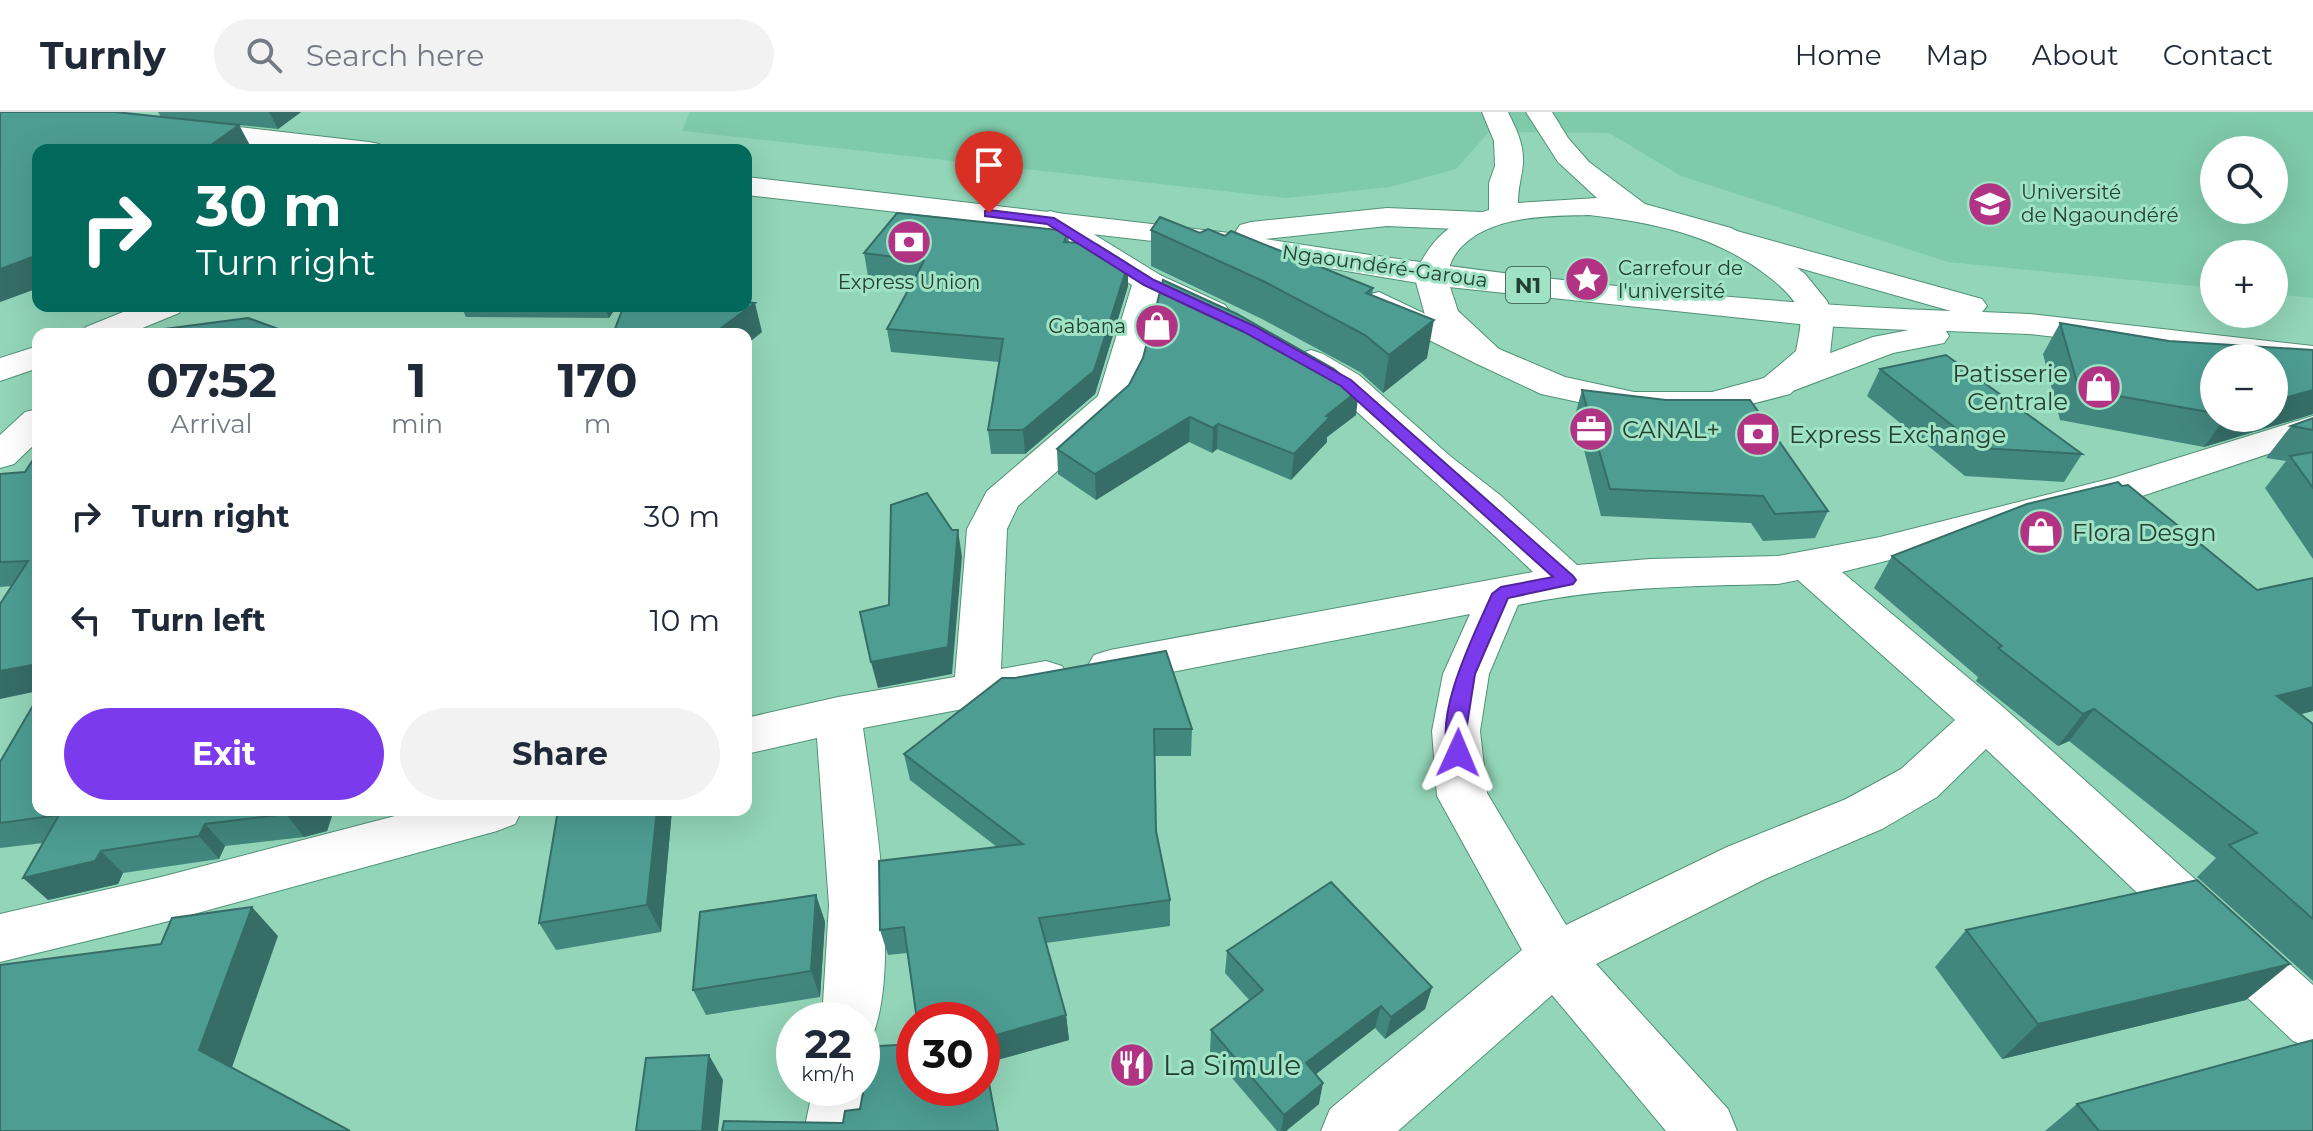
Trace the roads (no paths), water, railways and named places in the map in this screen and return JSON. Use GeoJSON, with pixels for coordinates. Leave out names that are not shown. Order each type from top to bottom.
{"type":"FeatureCollection","features":[{"type":"Feature","properties":{"kind":"main road"},"geometry":{"type":"LineString","coordinates":[[1487,356],[1442,315],[1430,275],[1446,244],[1493,218],[1509,166],[1508,141],[1495,112]]}},
{"type":"Feature","properties":{"kind":"main road"},"geometry":{"type":"LineString","coordinates":[[1539,112],[1556,145],[1578,170],[1635,210]]}},
{"type":"Feature","properties":{"kind":"main road"},"geometry":{"type":"LineString","coordinates":[[163,127],[315,144]]}},
{"type":"Feature","properties":{"kind":"main road","name":"Ngaoundéré-Garoua"},"geometry":{"type":"LineString","coordinates":[[752,187],[1197,237],[1430,275],[1817,316],[2029,324],[2313,356]]}},
{"type":"Feature","properties":{"kind":"main road"},"geometry":{"type":"LineString","coordinates":[[1197,237],[1387,217],[1493,218],[1544,207],[1589,206],[1635,210],[1686,221],[1733,239],[2029,324]]}},
{"type":"Feature","properties":{"kind":"main road"},"geometry":{"type":"LineString","coordinates":[[1050,220],[1149,282],[1249,329]]}},
{"type":"Feature","properties":{"kind":"main road"},"geometry":{"type":"LineString","coordinates":[[1197,237],[1375,300],[1554,386],[1634,403],[1713,403],[1777,386],[1885,344],[2029,324]]}},
{"type":"Feature","properties":{"kind":"main road"},"geometry":{"type":"LineString","coordinates":[[1733,239],[1772,261],[1801,288],[1817,316],[1813,354],[1777,386]]}},
{"type":"Feature","properties":{"kind":"main road"},"geometry":{"type":"LineString","coordinates":[[977,691],[987,529],[992,512],[1001,500],[1114,401],[1149,282]]}},
{"type":"Feature","properties":{"kind":"main road"},"geometry":{"type":"LineString","coordinates":[[113,328],[152,312]]}},
{"type":"Feature","properties":{"kind":"main road"},"geometry":{"type":"LineString","coordinates":[[0,341],[32,347]]}},
{"type":"Feature","properties":{"kind":"main road"},"geometry":{"type":"LineString","coordinates":[[1284,347],[1346,383],[1436,464],[1486,504],[1567,580]]}},
{"type":"Feature","properties":{"kind":"main road"},"geometry":{"type":"LineString","coordinates":[[0,370],[32,358]]}},
{"type":"Feature","properties":{"kind":"main road"},"geometry":{"type":"LineString","coordinates":[[0,456],[32,426]]}},
{"type":"Feature","properties":{"kind":"main road"},"geometry":{"type":"LineString","coordinates":[[752,735],[838,715],[1262,639],[1567,580],[1650,573],[1778,570],[1880,551],[2125,488],[2313,427]]}},
{"type":"Feature","properties":{"kind":"main road"},"geometry":{"type":"LineString","coordinates":[[1806,564],[1986,720],[2313,1022]]}},
{"type":"Feature","properties":{"kind":"main road"},"geometry":{"type":"LineString","coordinates":[[1501,594],[1466,674],[1456,731],[1462,796],[1555,957],[1706,1131]]}},
{"type":"Feature","properties":{"kind":"main road"},"geometry":{"type":"LineString","coordinates":[[838,715],[855,859],[853,1002]]}},
{"type":"Feature","properties":{"kind":"main road"},"geometry":{"type":"LineString","coordinates":[[1352,1131],[1555,957],[1746,863],[1864,814],[1919,783],[1986,720]]}},
{"type":"Feature","properties":{"kind":"main road"},"geometry":{"type":"LineString","coordinates":[[0,938],[161,900],[404,823],[454,816]]}},
{"type":"Feature","properties":{"kind":"main road"},"geometry":{"type":"LineString","coordinates":[[835,1131],[840,1106]]}},
{"type":"Feature","properties":{"kind":"place","name":"Université de Ngaoundéré"},"geometry":{"type":"Point","coordinates":[1990,204]}},
{"type":"Feature","properties":{"kind":"place","name":"Express Union"},"geometry":{"type":"Point","coordinates":[909,242]}},
{"type":"Feature","properties":{"kind":"place","name":"Carrefour de l'université"},"geometry":{"type":"Point","coordinates":[1587,279]}},
{"type":"Feature","properties":{"kind":"place","name":"Gabana"},"geometry":{"type":"Point","coordinates":[1157,326]}},
{"type":"Feature","properties":{"kind":"place","name":"Patisserie Centrale"},"geometry":{"type":"Point","coordinates":[2099,387]}},
{"type":"Feature","properties":{"kind":"place","name":"CANAL+"},"geometry":{"type":"Point","coordinates":[1591,429]}},
{"type":"Feature","properties":{"kind":"place","name":"Express Exchange"},"geometry":{"type":"Point","coordinates":[1758,434]}},
{"type":"Feature","properties":{"kind":"place","name":"Flora Desgn"},"geometry":{"type":"Point","coordinates":[2041,532]}},
{"type":"Feature","properties":{"kind":"place","name":"La Simule"},"geometry":{"type":"Point","coordinates":[1132,1065]}}]}
